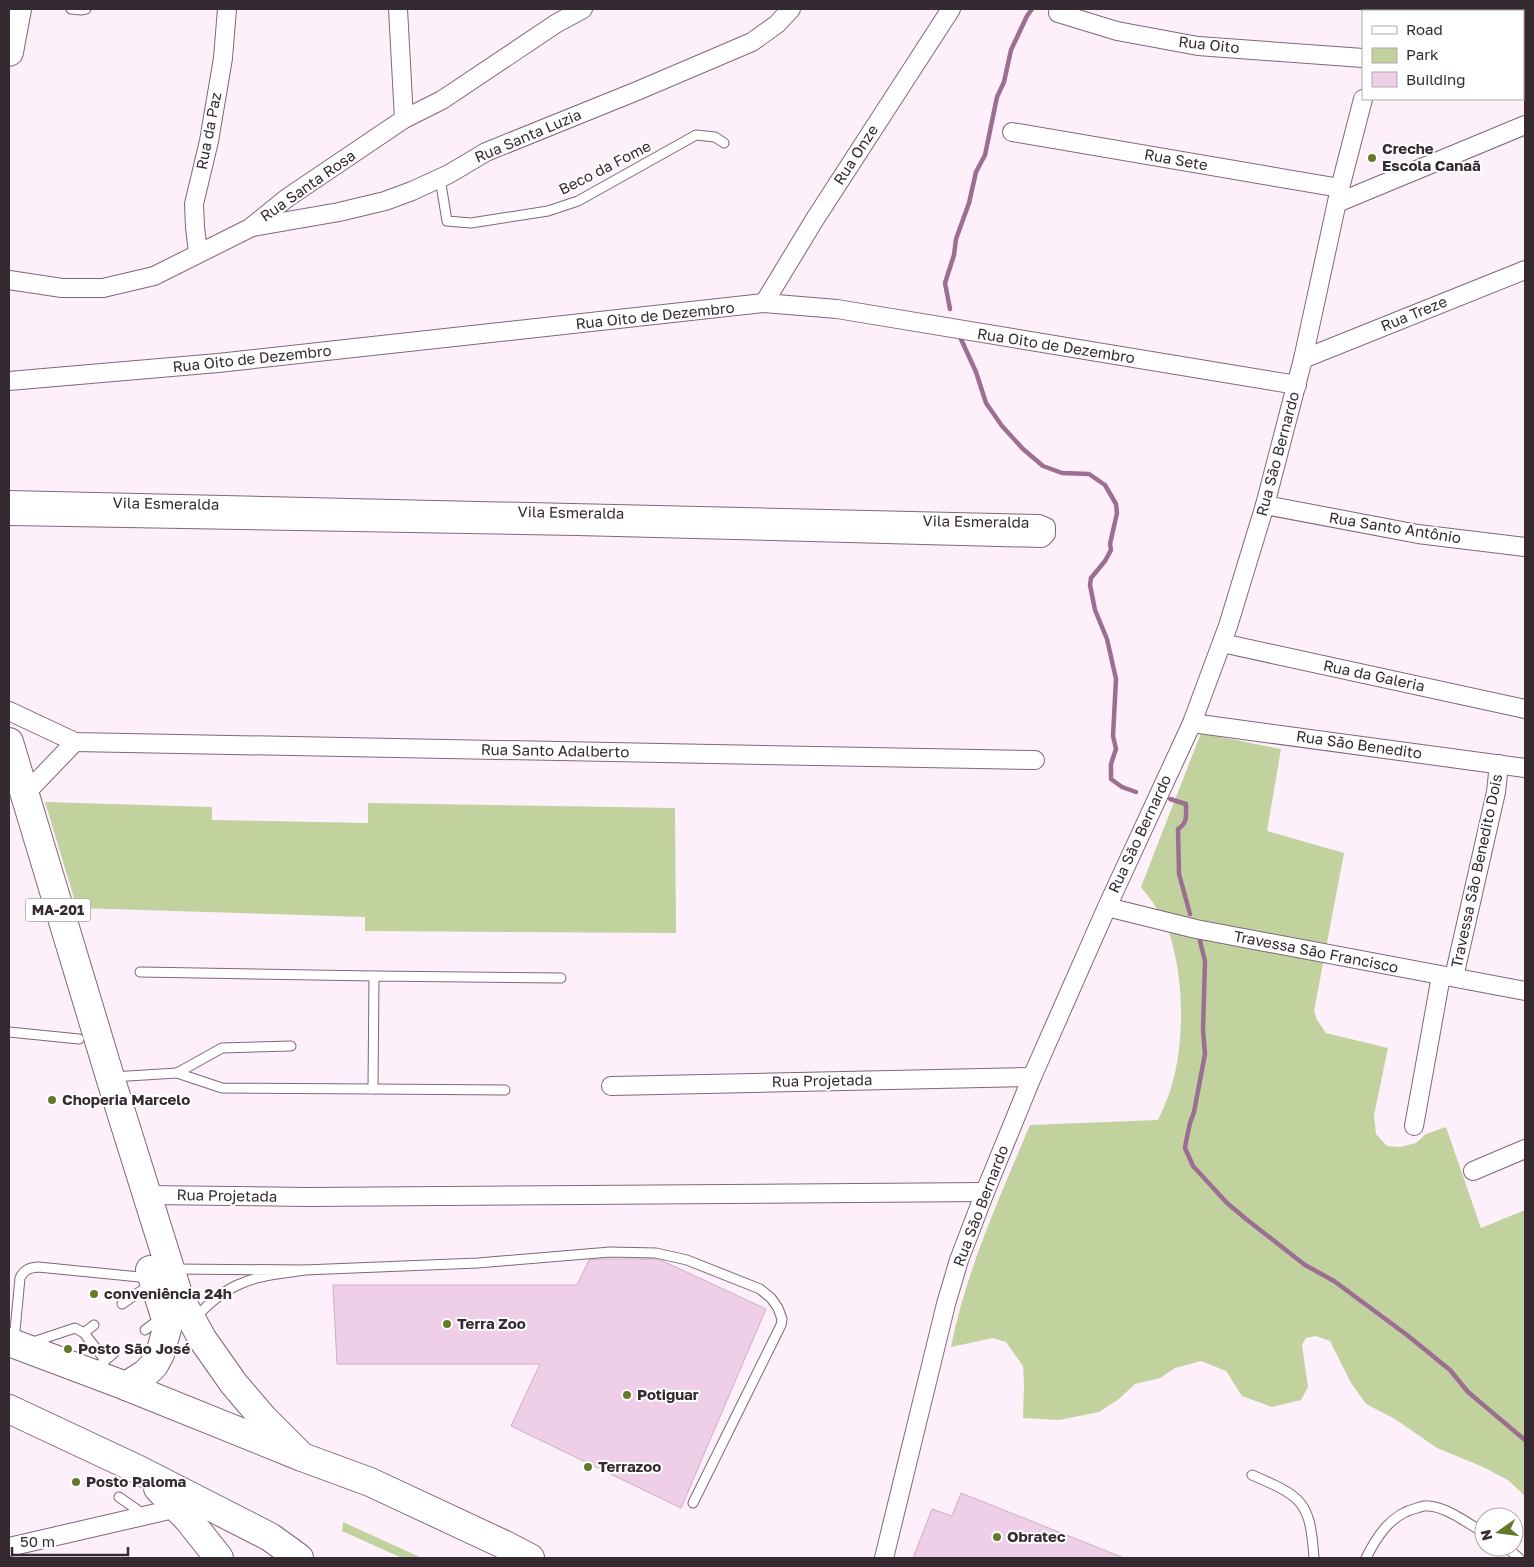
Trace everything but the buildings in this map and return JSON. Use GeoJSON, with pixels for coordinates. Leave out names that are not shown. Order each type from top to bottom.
{"type":"FeatureCollection","features":[{"type":"Feature","properties":{"kind":"main road"},"geometry":{"type":"LineString","coordinates":[[9,52],[17,9]]}},
{"type":"Feature","properties":{"kind":"main road","name":"MA-201"},"geometry":{"type":"LineString","coordinates":[[9,742],[17,799],[79,1039],[159,1277],[170,1317]]}},
{"type":"Feature","properties":{"kind":"main road","name":"MA-201"},"geometry":{"type":"LineString","coordinates":[[17,799],[110,1077],[147,1195],[159,1277]]}},
{"type":"Feature","properties":{"kind":"main road"},"geometry":{"type":"LineString","coordinates":[[126,1386],[145,1374],[154,1365],[160,1354],[170,1317],[217,1361],[263,1418],[302,1457]]}},
{"type":"Feature","properties":{"kind":"main road"},"geometry":{"type":"LineString","coordinates":[[14,1344],[97,1366],[126,1386],[302,1457],[370,1482],[530,1558]]}},
{"type":"Feature","properties":{"kind":"main road"},"geometry":{"type":"LineString","coordinates":[[9,1409],[139,1470],[270,1537],[299,1558]]}},
{"type":"Feature","properties":{"kind":"main road"},"geometry":{"type":"LineString","coordinates":[[139,1470],[178,1508],[219,1558]]}},
{"type":"Feature","properties":{"kind":"street","name":"Rua da Paz"},"geometry":{"type":"LineString","coordinates":[[198,253],[194,204],[209,141],[221,68],[227,9]]}},
{"type":"Feature","properties":{"kind":"street"},"geometry":{"type":"LineString","coordinates":[[398,9],[404,119]]}},
{"type":"Feature","properties":{"kind":"street","name":"Rua Santa Rosa"},"geometry":{"type":"LineString","coordinates":[[9,280],[62,288],[103,288],[154,276],[250,228],[287,198],[404,119],[442,100],[557,23],[582,9]]}},
{"type":"Feature","properties":{"kind":"street","name":"Rua Santa Luzia"},"geometry":{"type":"LineString","coordinates":[[250,228],[340,212],[385,201],[412,191],[440,178],[486,152],[752,42],[777,24],[791,9]]}},
{"type":"Feature","properties":{"kind":"street","name":"Rua Onze"},"geometry":{"type":"LineString","coordinates":[[764,303],[815,219],[951,9]]}},
{"type":"Feature","properties":{"kind":"street","name":"Rua Oito"},"geometry":{"type":"LineString","coordinates":[[1058,13],[1118,32],[1198,46],[1362,58]]}},
{"type":"Feature","properties":{"kind":"street","name":"Rua São Bernardo"},"geometry":{"type":"LineString","coordinates":[[884,1558],[946,1304],[959,1260],[1032,1077],[1107,907],[1192,723],[1222,643],[1265,505],[1303,359],[1339,195],[1363,100]]}},
{"type":"Feature","properties":{"kind":"street"},"geometry":{"type":"LineString","coordinates":[[1339,195],[1525,125]]}},
{"type":"Feature","properties":{"kind":"street","name":"Rua Sete"},"geometry":{"type":"LineString","coordinates":[[1012,132],[1339,195]]}},
{"type":"Feature","properties":{"kind":"street","name":"Rua Treze"},"geometry":{"type":"LineString","coordinates":[[1303,359],[1525,270]]}},
{"type":"Feature","properties":{"kind":"street","name":"Rua Oito de Dezembro"},"geometry":{"type":"LineString","coordinates":[[9,381],[228,362],[764,303],[837,309],[1296,385]]}},
{"type":"Feature","properties":{"kind":"street","name":"Vila Esmeralda"},"geometry":{"type":"LineString","coordinates":[[9,500],[153,511],[500,518],[1039,524],[1046,526],[1046,534],[1042,538],[500,518]]}},
{"type":"Feature","properties":{"kind":"street","name":"Rua Santo Antônio"},"geometry":{"type":"LineString","coordinates":[[1265,505],[1418,534],[1525,547]]}},
{"type":"Feature","properties":{"kind":"street","name":"Vila Esmeralda"},"geometry":{"type":"LineString","coordinates":[[9,516],[153,511]]}},
{"type":"Feature","properties":{"kind":"street","name":"Rua da Galeria"},"geometry":{"type":"LineString","coordinates":[[1222,643],[1525,709]]}},
{"type":"Feature","properties":{"kind":"street","name":"Rua Santo Adalberto"},"geometry":{"type":"LineString","coordinates":[[9,710],[75,742],[1035,760]]}},
{"type":"Feature","properties":{"kind":"street","name":"Rua São Benedito"},"geometry":{"type":"LineString","coordinates":[[1192,723],[1525,768]]}},
{"type":"Feature","properties":{"kind":"street"},"geometry":{"type":"LineString","coordinates":[[17,799],[75,742]]}},
{"type":"Feature","properties":{"kind":"street","name":"Travessa São Benedito Dois"},"geometry":{"type":"LineString","coordinates":[[1414,1126],[1447,976],[1496,792],[1499,764]]}},
{"type":"Feature","properties":{"kind":"street","name":"Travessa São Francisco"},"geometry":{"type":"LineString","coordinates":[[1107,907],[1196,929],[1525,991]]}},
{"type":"Feature","properties":{"kind":"street","name":"Rua Projetada"},"geometry":{"type":"LineString","coordinates":[[611,1086],[1032,1077]]}},
{"type":"Feature","properties":{"kind":"street"},"geometry":{"type":"LineString","coordinates":[[1473,1171],[1525,1149]]}},
{"type":"Feature","properties":{"kind":"street","name":"Rua Projetada"},"geometry":{"type":"LineString","coordinates":[[147,1195],[308,1197],[985,1192]]}},
{"type":"Feature","properties":{"kind":"street"},"geometry":{"type":"LineString","coordinates":[[9,1547],[178,1508]]}},
{"type":"Feature","properties":{"kind":"lane"},"geometry":{"type":"LineString","coordinates":[[71,9],[86,9]]}},
{"type":"Feature","properties":{"kind":"lane","name":"Beco da Fome"},"geometry":{"type":"LineString","coordinates":[[440,178],[444,215],[447,221],[471,223],[548,211],[578,201],[696,135],[714,137],[724,143]]}},
{"type":"Feature","properties":{"kind":"lane"},"geometry":{"type":"LineString","coordinates":[[140,972],[561,978]]}},
{"type":"Feature","properties":{"kind":"lane"},"geometry":{"type":"LineString","coordinates":[[373,1089],[374,976]]}},
{"type":"Feature","properties":{"kind":"lane"},"geometry":{"type":"LineString","coordinates":[[9,1032],[79,1039]]}},
{"type":"Feature","properties":{"kind":"lane"},"geometry":{"type":"LineString","coordinates":[[177,1073],[222,1048],[291,1046]]}},
{"type":"Feature","properties":{"kind":"lane"},"geometry":{"type":"LineString","coordinates":[[110,1077],[177,1073],[222,1088],[505,1090]]}},
{"type":"Feature","properties":{"kind":"lane"},"geometry":{"type":"LineString","coordinates":[[114,1353],[97,1366],[84,1333],[75,1328],[14,1344],[17,1330],[20,1278],[24,1271],[38,1267],[159,1277],[478,1263],[610,1252],[656,1253],[687,1260],[760,1289],[771,1298],[778,1308],[782,1319],[781,1325],[693,1503]]}},
{"type":"Feature","properties":{"kind":"lane"},"geometry":{"type":"LineString","coordinates":[[170,1317],[210,1303],[241,1283],[256,1278],[304,1270]]}},
{"type":"Feature","properties":{"kind":"lane"},"geometry":{"type":"LineString","coordinates":[[122,1304],[159,1277]]}},
{"type":"Feature","properties":{"kind":"lane"},"geometry":{"type":"LineString","coordinates":[[84,1333],[94,1325]]}},
{"type":"Feature","properties":{"kind":"lane"},"geometry":{"type":"LineString","coordinates":[[1252,1475],[1285,1489],[1301,1502],[1310,1521],[1314,1558]]}},
{"type":"Feature","properties":{"kind":"lane"},"geometry":{"type":"LineString","coordinates":[[120,1497],[146,1516]]}},
{"type":"Feature","properties":{"kind":"lane"},"geometry":{"type":"LineString","coordinates":[[1366,1558],[1375,1539],[1387,1524],[1412,1509],[1428,1506],[1447,1512],[1474,1527]]}},
{"type":"Feature","properties":{"kind":"green space"},"geometry":{"type":"Polygon","coordinates":[[[1201,733],[1281,749],[1267,831],[1344,853],[1314,1011],[1317,1020],[1326,1033],[1388,1048],[1374,1115],[1376,1134],[1387,1146],[1400,1147],[1416,1143],[1426,1134],[1446,1127],[1481,1228],[1525,1210],[1525,1496],[1508,1480],[1483,1467],[1437,1448],[1395,1419],[1366,1404],[1351,1383],[1330,1341],[1316,1336],[1306,1338],[1302,1345],[1308,1387],[1301,1400],[1272,1407],[1242,1396],[1226,1371],[1201,1361],[1175,1368],[1160,1378],[1135,1384],[1119,1399],[1099,1412],[1059,1420],[1023,1418],[1023,1366],[1006,1342],[993,1338],[951,1347],[965,1290],[996,1207],[1030,1125],[1158,1120],[1167,1100],[1176,1071],[1181,1032],[1178,972],[1175,953],[1165,923],[1141,887],[1201,733]]]}},
{"type":"Feature","properties":{"kind":"green space"},"geometry":{"type":"Polygon","coordinates":[[[45,802],[212,807],[212,820],[368,823],[368,803],[675,808],[676,933],[365,931],[365,917],[77,908],[45,802]]]}},
{"type":"Feature","properties":{"kind":"green space"},"geometry":{"type":"Polygon","coordinates":[[[343,1522],[422,1558],[402,1558],[342,1531],[343,1522]]]}},
{"type":"Feature","properties":{"kind":"waterway"},"geometry":{"type":"LineString","coordinates":[[950,309],[945,283],[954,255],[956,239],[969,203],[976,172],[985,155],[997,97],[1004,82],[1011,50],[1032,9]]}},
{"type":"Feature","properties":{"kind":"waterway"},"geometry":{"type":"LineString","coordinates":[[960,337],[976,372],[986,403],[1002,426],[1023,449],[1043,466],[1062,473],[1089,474],[1105,485],[1116,504],[1117,513],[1110,544],[1111,550],[1105,561],[1091,578],[1090,585],[1095,610],[1107,639],[1116,679],[1113,736],[1116,749],[1111,764],[1111,779],[1122,787],[1136,792]]}},
{"type":"Feature","properties":{"kind":"waterway"},"geometry":{"type":"LineString","coordinates":[[1170,799],[1186,804],[1185,821],[1178,829],[1179,874],[1190,914]]}},
{"type":"Feature","properties":{"kind":"waterway"},"geometry":{"type":"LineString","coordinates":[[1200,941],[1205,961],[1203,1030],[1205,1054],[1185,1148],[1193,1166],[1227,1203],[1246,1219],[1305,1265],[1334,1281],[1407,1335],[1450,1370],[1468,1392],[1525,1440]]}},
{"type":"Feature","properties":{"kind":"place","name":"Creche Escola Canaã"},"geometry":{"type":"Point","coordinates":[1372,158]}},
{"type":"Feature","properties":{"kind":"place","name":"Choperia Marcelo"},"geometry":{"type":"Point","coordinates":[52,1100]}},
{"type":"Feature","properties":{"kind":"place","name":"conveniência 24h"},"geometry":{"type":"Point","coordinates":[94,1294]}},
{"type":"Feature","properties":{"kind":"place","name":"Terra Zoo"},"geometry":{"type":"Point","coordinates":[447,1324]}},
{"type":"Feature","properties":{"kind":"place","name":"Posto São José"},"geometry":{"type":"Point","coordinates":[68,1349]}},
{"type":"Feature","properties":{"kind":"place","name":"Potiguar"},"geometry":{"type":"Point","coordinates":[627,1395]}},
{"type":"Feature","properties":{"kind":"place","name":"Terrazoo"},"geometry":{"type":"Point","coordinates":[588,1467]}},
{"type":"Feature","properties":{"kind":"place","name":"Posto Paloma"},"geometry":{"type":"Point","coordinates":[76,1482]}},
{"type":"Feature","properties":{"kind":"place","name":"Obratec"},"geometry":{"type":"Point","coordinates":[997,1537]}}]}
